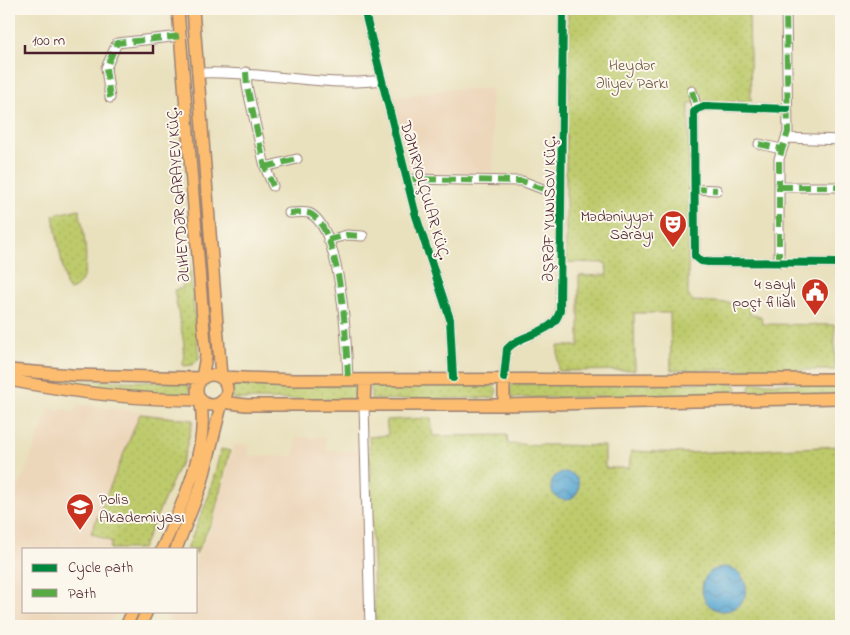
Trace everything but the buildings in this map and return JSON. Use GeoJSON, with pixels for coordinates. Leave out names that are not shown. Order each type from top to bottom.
{"type":"FeatureCollection","features":[{"type":"Feature","properties":{"kind":"main road","name":"ƏLIHEYDƏR QARAYEV KÜÇ."},"geometry":{"type":"LineString","coordinates":[[178,9],[206,360],[202,378]]}},
{"type":"Feature","properties":{"kind":"main road","name":"ƏLIHEYDƏR QARAYEV KÜÇ."},"geometry":{"type":"LineString","coordinates":[[193,9],[221,377]]}},
{"type":"Feature","properties":{"kind":"main road"},"geometry":{"type":"LineString","coordinates":[[195,219],[209,218]]}},
{"type":"Feature","properties":{"kind":"main road"},"geometry":{"type":"LineString","coordinates":[[9,370],[202,378],[212,374],[221,377],[348,380],[453,378],[841,379]]}},
{"type":"Feature","properties":{"kind":"main road"},"geometry":{"type":"LineString","coordinates":[[176,548],[202,486],[222,402],[227,390],[221,377]]}},
{"type":"Feature","properties":{"kind":"main road"},"geometry":{"type":"LineString","coordinates":[[162,548],[183,499],[196,460],[202,417],[200,400],[196,391],[202,378]]}},
{"type":"Feature","properties":{"kind":"main road"},"geometry":{"type":"LineString","coordinates":[[504,378],[504,405]]}},
{"type":"Feature","properties":{"kind":"main road"},"geometry":{"type":"LineString","coordinates":[[743,378],[743,400]]}},
{"type":"Feature","properties":{"kind":"main road"},"geometry":{"type":"LineString","coordinates":[[9,380],[69,389],[170,399],[200,400],[208,405],[222,402],[246,405],[504,405],[841,398]]}},
{"type":"Feature","properties":{"kind":"main road"},"geometry":{"type":"LineString","coordinates":[[364,405],[365,380]]}},
{"type":"Feature","properties":{"kind":"main road"},"geometry":{"type":"LineString","coordinates":[[126,626],[133,612]]}},
{"type":"Feature","properties":{"kind":"main road"},"geometry":{"type":"LineString","coordinates":[[140,626],[147,612]]}},
{"type":"Feature","properties":{"kind":"street","name":"DƏMIRYOLÇULAR KÜÇ."},"geometry":{"type":"LineString","coordinates":[[364,9],[416,216],[450,319],[453,378]]}},
{"type":"Feature","properties":{"kind":"street","name":"ƏŞRƏF YUNISOV KÜÇ."},"geometry":{"type":"LineString","coordinates":[[504,378],[507,349],[520,339],[552,326],[559,317],[563,9]]}},
{"type":"Feature","properties":{"kind":"street"},"geometry":{"type":"LineString","coordinates":[[779,263],[781,149],[786,138],[787,109],[786,9]]}},
{"type":"Feature","properties":{"kind":"street"},"geometry":{"type":"LineString","coordinates":[[110,98],[106,68],[117,43],[181,36]]}},
{"type":"Feature","properties":{"kind":"street"},"geometry":{"type":"LineString","coordinates":[[198,72],[246,72],[349,82],[381,80]]}},
{"type":"Feature","properties":{"kind":"street"},"geometry":{"type":"LineString","coordinates":[[246,72],[247,86],[265,167],[273,186]]}},
{"type":"Feature","properties":{"kind":"street"},"geometry":{"type":"LineString","coordinates":[[692,91],[697,108],[694,116],[694,250],[696,259],[708,262],[841,264]]}},
{"type":"Feature","properties":{"kind":"street"},"geometry":{"type":"LineString","coordinates":[[697,108],[712,106],[787,109]]}},
{"type":"Feature","properties":{"kind":"street"},"geometry":{"type":"LineString","coordinates":[[786,138],[841,140]]}},
{"type":"Feature","properties":{"kind":"street"},"geometry":{"type":"LineString","coordinates":[[759,144],[781,149]]}},
{"type":"Feature","properties":{"kind":"street"},"geometry":{"type":"LineString","coordinates":[[265,167],[297,159]]}},
{"type":"Feature","properties":{"kind":"street"},"geometry":{"type":"LineString","coordinates":[[407,179],[522,181],[561,196]]}},
{"type":"Feature","properties":{"kind":"street"},"geometry":{"type":"LineString","coordinates":[[780,187],[841,187]]}},
{"type":"Feature","properties":{"kind":"street"},"geometry":{"type":"LineString","coordinates":[[694,189],[717,190]]}},
{"type":"Feature","properties":{"kind":"street"},"geometry":{"type":"LineString","coordinates":[[289,213],[308,213],[313,216],[328,240],[339,283],[346,323],[348,380]]}},
{"type":"Feature","properties":{"kind":"street"},"geometry":{"type":"LineString","coordinates":[[328,240],[347,235],[363,236]]}},
{"type":"Feature","properties":{"kind":"street"},"geometry":{"type":"LineString","coordinates":[[364,405],[370,626]]}},
{"type":"Feature","properties":{"kind":"shaded area"},"geometry":{"type":"Polygon","coordinates":[[[450,89],[491,89],[494,171],[416,175],[409,165],[393,98],[450,89]]]}},
{"type":"Feature","properties":{"kind":"shaded area","name":"Polis Akademiyası"},"geometry":{"type":"Polygon","coordinates":[[[77,404],[196,419],[186,453],[143,548],[22,548],[22,612],[116,612],[110,626],[9,626],[9,513],[50,407],[60,411],[62,408],[74,412],[77,404]]]}},
{"type":"Feature","properties":{"kind":"shaded area"},"geometry":{"type":"Polygon","coordinates":[[[296,437],[325,438],[326,451],[361,451],[362,477],[358,479],[358,489],[363,490],[365,626],[166,626],[173,612],[198,612],[198,556],[215,520],[234,445],[249,445],[249,456],[295,456],[296,437]]]}},
{"type":"Feature","properties":{"kind":"green space","name":"Heydər Əliyev Parkı"},"geometry":{"type":"Polygon","coordinates":[[[568,9],[749,9],[751,102],[689,103],[688,295],[693,301],[750,304],[750,315],[761,316],[762,324],[835,325],[835,370],[671,370],[670,313],[634,313],[635,370],[558,371],[558,346],[579,346],[579,276],[607,275],[606,263],[566,262],[566,101],[569,98],[568,9]]]}},
{"type":"Feature","properties":{"kind":"green space"},"geometry":{"type":"Polygon","coordinates":[[[79,209],[85,241],[85,266],[83,277],[78,286],[70,290],[66,285],[53,215],[79,209]]]}},
{"type":"Feature","properties":{"kind":"green space"},"geometry":{"type":"Polygon","coordinates":[[[188,248],[199,359],[192,365],[183,366],[184,344],[174,290],[183,288],[177,249],[188,248]]]}},
{"type":"Feature","properties":{"kind":"green space"},"geometry":{"type":"Polygon","coordinates":[[[40,378],[187,383],[190,390],[187,394],[41,383],[40,378]]]}},
{"type":"Feature","properties":{"kind":"green space"},"geometry":{"type":"Polygon","coordinates":[[[735,383],[737,390],[735,395],[512,398],[509,391],[513,384],[735,383]]]}},
{"type":"Feature","properties":{"kind":"green space"},"geometry":{"type":"Polygon","coordinates":[[[752,383],[841,384],[841,394],[752,396],[749,389],[752,383]]]}},
{"type":"Feature","properties":{"kind":"green space"},"geometry":{"type":"Polygon","coordinates":[[[233,385],[357,385],[358,400],[233,399],[233,385]]]}},
{"type":"Feature","properties":{"kind":"green space"},"geometry":{"type":"Polygon","coordinates":[[[371,385],[494,385],[497,391],[494,398],[371,400],[371,385]]]}},
{"type":"Feature","properties":{"kind":"green space"},"geometry":{"type":"Polygon","coordinates":[[[140,414],[193,420],[185,453],[142,548],[110,548],[112,542],[91,533],[140,414]]]}},
{"type":"Feature","properties":{"kind":"green space"},"geometry":{"type":"Polygon","coordinates":[[[431,418],[433,436],[507,435],[508,444],[605,446],[605,468],[629,468],[631,451],[689,453],[841,446],[841,626],[375,626],[369,437],[388,435],[386,420],[431,418]]]}},
{"type":"Feature","properties":{"kind":"green space"},"geometry":{"type":"Polygon","coordinates":[[[221,449],[230,451],[213,519],[198,550],[198,548],[187,548],[209,495],[221,449]]]}},
{"type":"Feature","properties":{"kind":"water"},"geometry":{"type":"Polygon","coordinates":[[[565,472],[575,476],[579,486],[575,496],[565,500],[555,496],[551,486],[555,476],[565,472]]]}},
{"type":"Feature","properties":{"kind":"water"},"geometry":{"type":"Polygon","coordinates":[[[728,567],[740,573],[745,581],[745,597],[740,605],[732,610],[720,611],[708,605],[703,597],[702,585],[708,573],[716,568],[728,567]]]}},
{"type":"Feature","properties":{"kind":"marked path"},"geometry":{"type":"LineString","coordinates":[[779,263],[779,159],[788,132],[786,9]]}},
{"type":"Feature","properties":{"kind":"marked path"},"geometry":{"type":"LineString","coordinates":[[110,98],[106,68],[117,43],[181,36]]}},
{"type":"Feature","properties":{"kind":"marked path"},"geometry":{"type":"LineString","coordinates":[[246,72],[247,86],[265,167],[273,186]]}},
{"type":"Feature","properties":{"kind":"marked path"},"geometry":{"type":"LineString","coordinates":[[692,91],[697,109]]}},
{"type":"Feature","properties":{"kind":"marked path"},"geometry":{"type":"LineString","coordinates":[[759,144],[781,149]]}},
{"type":"Feature","properties":{"kind":"marked path"},"geometry":{"type":"LineString","coordinates":[[265,167],[297,159]]}},
{"type":"Feature","properties":{"kind":"marked path"},"geometry":{"type":"LineString","coordinates":[[407,179],[522,181],[561,196]]}},
{"type":"Feature","properties":{"kind":"marked path"},"geometry":{"type":"LineString","coordinates":[[780,187],[841,187]]}},
{"type":"Feature","properties":{"kind":"marked path"},"geometry":{"type":"LineString","coordinates":[[694,189],[717,190]]}},
{"type":"Feature","properties":{"kind":"marked path"},"geometry":{"type":"LineString","coordinates":[[289,213],[304,212],[311,214],[321,225],[330,243],[341,291],[348,380]]}},
{"type":"Feature","properties":{"kind":"marked path"},"geometry":{"type":"LineString","coordinates":[[328,240],[347,235],[363,236]]}},
{"type":"Feature","properties":{"kind":"cycle path"},"geometry":{"type":"LineString","coordinates":[[364,9],[416,216],[450,319],[453,378]]}},
{"type":"Feature","properties":{"kind":"cycle path"},"geometry":{"type":"LineString","coordinates":[[504,378],[507,349],[513,343],[552,324],[560,310],[563,9]]}},
{"type":"Feature","properties":{"kind":"cycle path"},"geometry":{"type":"LineString","coordinates":[[787,109],[705,106],[694,112],[695,256],[701,261],[708,262],[841,263]]}},
{"type":"Feature","properties":{"kind":"place","name":"Mədəniyyət Sarayı"},"geometry":{"type":"Point","coordinates":[673,248]}},
{"type":"Feature","properties":{"kind":"place","name":"4 saylı poçt filialı"},"geometry":{"type":"Point","coordinates":[815,316]}},
{"type":"Feature","properties":{"kind":"place","name":"Polis Akademiyası"},"geometry":{"type":"Point","coordinates":[80,531]}}]}
